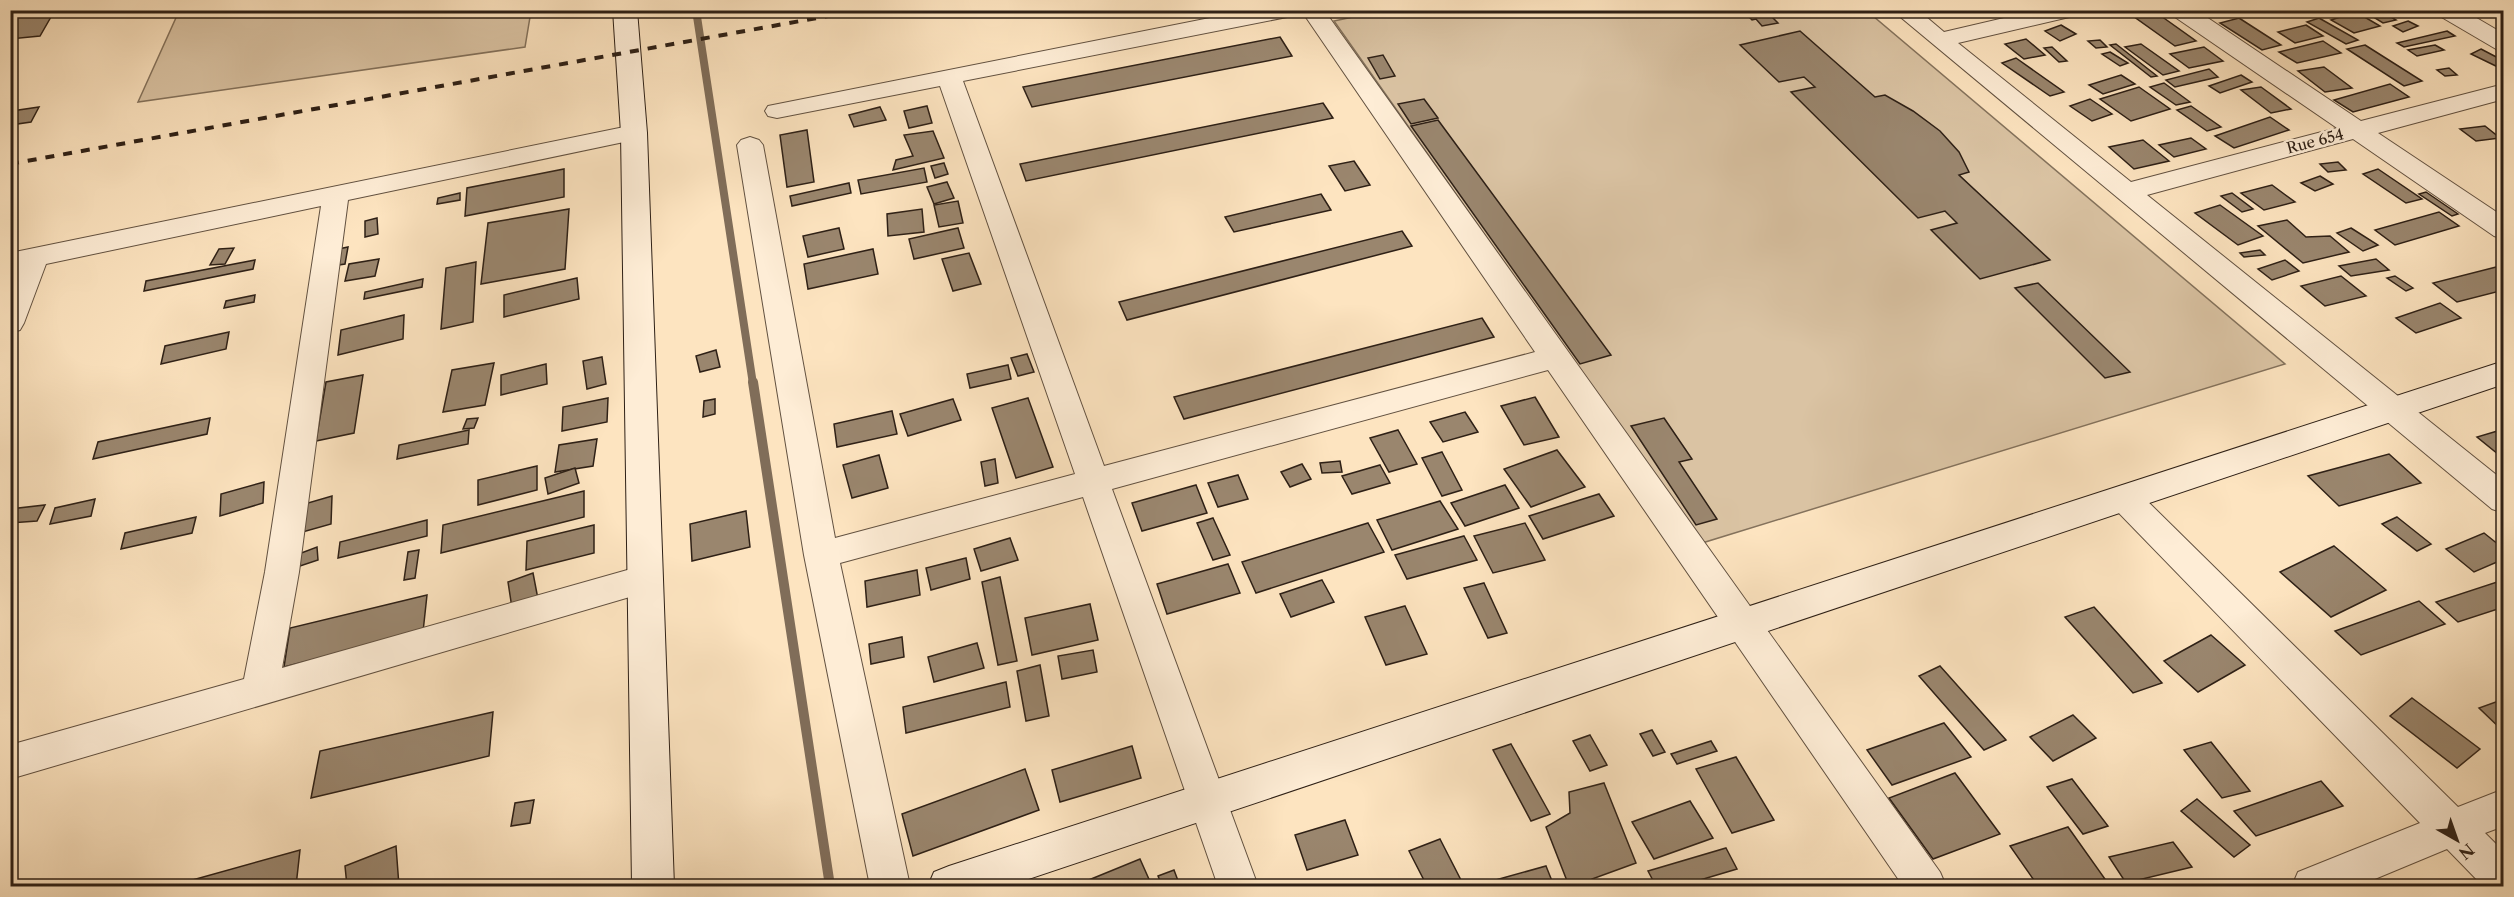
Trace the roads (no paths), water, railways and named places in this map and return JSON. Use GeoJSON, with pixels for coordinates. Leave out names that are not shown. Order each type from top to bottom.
{"type":"FeatureCollection","features":[{"type":"Feature","properties":{"kind":"street"},"geometry":{"type":"LineString","coordinates":[[625,10],[634,134],[653,886]]}},
{"type":"Feature","properties":{"kind":"street"},"geometry":{"type":"LineString","coordinates":[[777,111],[1287,10]]}},
{"type":"Feature","properties":{"kind":"street"},"geometry":{"type":"LineString","coordinates":[[1312,10],[1926,886]]}},
{"type":"Feature","properties":{"kind":"street"},"geometry":{"type":"LineString","coordinates":[[1904,10],[2504,500]]}},
{"type":"Feature","properties":{"kind":"street"},"geometry":{"type":"LineString","coordinates":[[1940,40],[2070,10]]}},
{"type":"Feature","properties":{"kind":"street"},"geometry":{"type":"LineString","coordinates":[[2180,10],[2504,230]]}},
{"type":"Feature","properties":{"kind":"street"},"geometry":{"type":"LineString","coordinates":[[2446,10],[2504,44]]}},
{"type":"Feature","properties":{"kind":"street"},"geometry":{"type":"LineString","coordinates":[[949,77],[1238,886]]}},
{"type":"Feature","properties":{"kind":"street","name":"Rue 654"},"geometry":{"type":"LineString","coordinates":[[2126,192],[2504,91]]}},
{"type":"Feature","properties":{"kind":"street"},"geometry":{"type":"LineString","coordinates":[[10,323],[23,260],[634,134]]}},
{"type":"Feature","properties":{"kind":"street"},"geometry":{"type":"LineString","coordinates":[[750,145],[821,555],[890,886]]}},
{"type":"Feature","properties":{"kind":"street"},"geometry":{"type":"LineString","coordinates":[[260,690],[284,560],[336,195]]}},
{"type":"Feature","properties":{"kind":"street"},"geometry":{"type":"LineString","coordinates":[[821,555],[1556,357]]}},
{"type":"Feature","properties":{"kind":"street"},"geometry":{"type":"LineString","coordinates":[[949,886],[2504,372]]}},
{"type":"Feature","properties":{"kind":"street"},"geometry":{"type":"LineString","coordinates":[[2124,498],[2504,880]]}},
{"type":"Feature","properties":{"kind":"street"},"geometry":{"type":"LineString","coordinates":[[10,762],[645,579]]}},
{"type":"Feature","properties":{"kind":"street"},"geometry":{"type":"LineString","coordinates":[[2312,886],[2504,807]]}},
{"type":"Feature","properties":{"kind":"waterway"},"geometry":{"type":"LineString","coordinates":[[696,10],[753,384]]}},
{"type":"Feature","properties":{"kind":"waterway"},"geometry":{"type":"LineString","coordinates":[[753,382],[830,886]]}},
{"type":"Feature","properties":{"kind":"railway"},"geometry":{"type":"LineString","coordinates":[[10,164],[861,10]]}}]}
